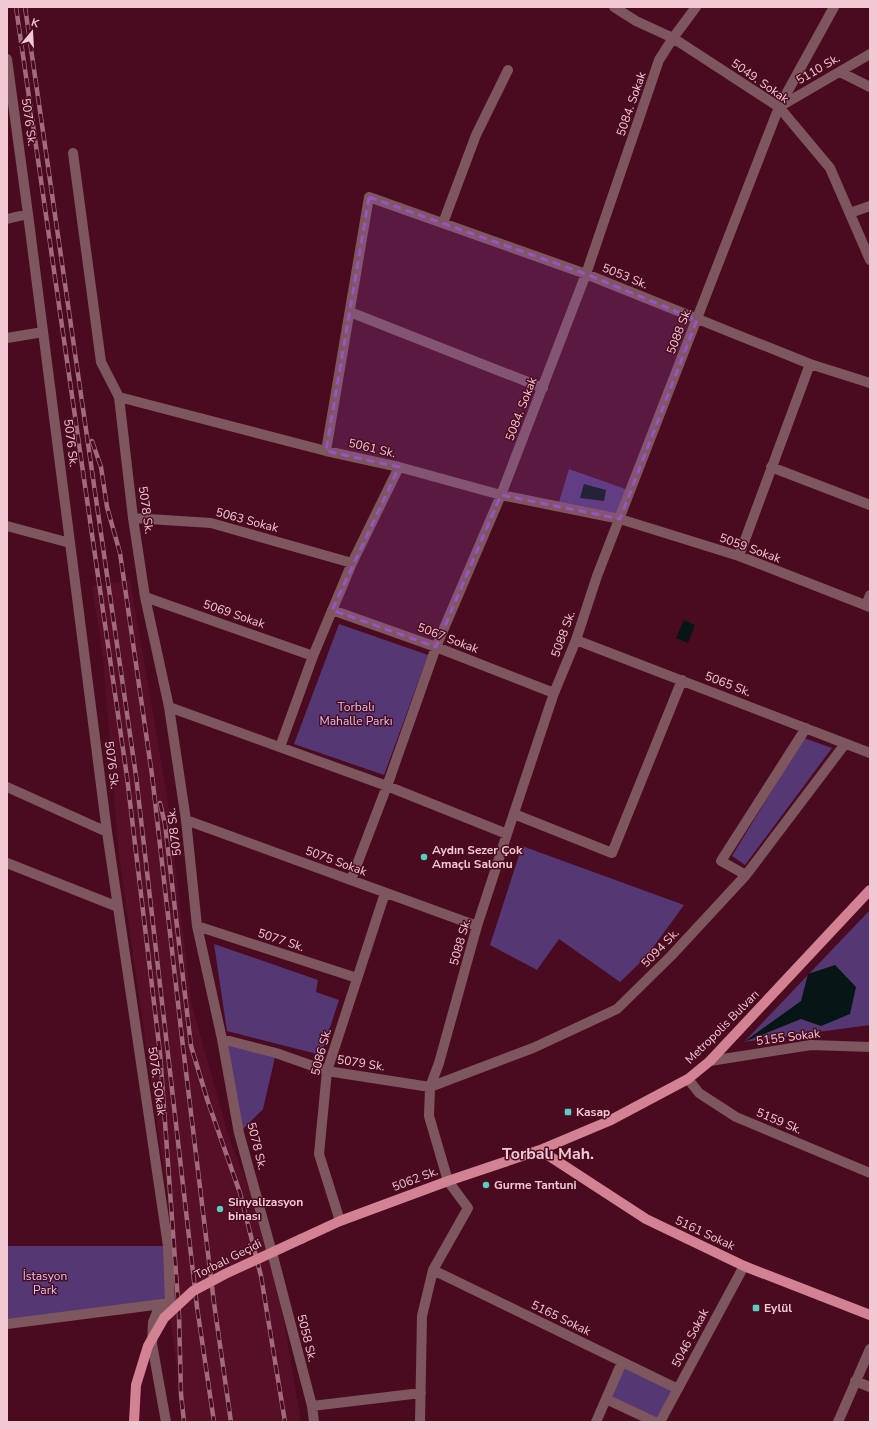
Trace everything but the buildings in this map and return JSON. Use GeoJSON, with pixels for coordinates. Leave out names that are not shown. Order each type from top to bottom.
{"type":"FeatureCollection","features":[{"type":"Feature","properties":{"kind":"main road","name":"Metropolis Bulvarı"},"geometry":{"type":"LineString","coordinates":[[540,1150],[609,1121],[688,1079],[710,1061],[870,890]]}},
{"type":"Feature","properties":{"kind":"main road","name":"5062 Sk."},"geometry":{"type":"LineString","coordinates":[[301,1239],[340,1221],[448,1181],[540,1150]]}},
{"type":"Feature","properties":{"kind":"main road","name":"5161 Sokak"},"geometry":{"type":"LineString","coordinates":[[540,1150],[646,1219],[744,1266],[870,1315]]}},
{"type":"Feature","properties":{"kind":"main road","name":"Torbalı Geçidi"},"geometry":{"type":"LineString","coordinates":[[134,1422],[136,1385],[148,1346],[164,1318],[193,1291],[225,1274],[301,1239]]}},
{"type":"Feature","properties":{"kind":"street","name":"5049. Sokak"},"geometry":{"type":"LineString","coordinates":[[614,7],[636,21],[673,38],[779,107],[830,168],[870,260]]}},
{"type":"Feature","properties":{"kind":"street","name":"5084. Sokak"},"geometry":{"type":"LineString","coordinates":[[351,880],[387,786],[436,647],[501,495],[586,274],[659,60],[696,7]]}},
{"type":"Feature","properties":{"kind":"street","name":"5088 Sk."},"geometry":{"type":"LineString","coordinates":[[448,1181],[429,1116],[430,1087],[440,1063],[477,926],[507,834],[554,693],[576,640],[597,576],[779,107],[834,7]]}},
{"type":"Feature","properties":{"kind":"street","name":"5110 Sk."},"geometry":{"type":"LineString","coordinates":[[779,107],[870,54]]}},
{"type":"Feature","properties":{"kind":"street","name":"5076 Sk."},"geometry":{"type":"LineString","coordinates":[[7,59],[44,332],[107,832],[118,907]]}},
{"type":"Feature","properties":{"kind":"street"},"geometry":{"type":"LineString","coordinates":[[442,223],[476,135],[508,70]]}},
{"type":"Feature","properties":{"kind":"street"},"geometry":{"type":"LineString","coordinates":[[840,72],[870,87]]}},
{"type":"Feature","properties":{"kind":"street","name":"5078 Sk."},"geometry":{"type":"LineString","coordinates":[[73,153],[102,362],[119,397],[133,518],[146,597],[169,707],[186,820],[196,926],[222,1039],[239,1133],[274,1260]]}},
{"type":"Feature","properties":{"kind":"street","name":"5053 Sk."},"geometry":{"type":"LineString","coordinates":[[350,312],[369,197],[586,274],[697,320],[810,364],[870,383]]}},
{"type":"Feature","properties":{"kind":"street"},"geometry":{"type":"LineString","coordinates":[[850,213],[870,206]]}},
{"type":"Feature","properties":{"kind":"street"},"geometry":{"type":"LineString","coordinates":[[7,219],[28,214]]}},
{"type":"Feature","properties":{"kind":"street"},"geometry":{"type":"LineString","coordinates":[[326,451],[350,312],[543,388]]}},
{"type":"Feature","properties":{"kind":"street"},"geometry":{"type":"LineString","coordinates":[[7,338],[44,332]]}},
{"type":"Feature","properties":{"kind":"street"},"geometry":{"type":"LineString","coordinates":[[739,556],[810,364]]}},
{"type":"Feature","properties":{"kind":"street","name":"5061 Sk."},"geometry":{"type":"LineString","coordinates":[[119,397],[326,451],[399,467],[501,495],[620,519]]}},
{"type":"Feature","properties":{"kind":"street"},"geometry":{"type":"LineString","coordinates":[[280,747],[313,656],[332,610],[352,563],[399,467]]}},
{"type":"Feature","properties":{"kind":"street"},"geometry":{"type":"LineString","coordinates":[[772,468],[870,505]]}},
{"type":"Feature","properties":{"kind":"street","name":"5063 Sokak"},"geometry":{"type":"LineString","coordinates":[[133,518],[211,522],[352,563]]}},
{"type":"Feature","properties":{"kind":"street","name":"5059 Sokak"},"geometry":{"type":"LineString","coordinates":[[620,519],[739,556],[868,606]]}},
{"type":"Feature","properties":{"kind":"street"},"geometry":{"type":"LineString","coordinates":[[7,526],[70,543]]}},
{"type":"Feature","properties":{"kind":"street"},"geometry":{"type":"LineString","coordinates":[[868,606],[870,594]]}},
{"type":"Feature","properties":{"kind":"street","name":"5069 Sokak"},"geometry":{"type":"LineString","coordinates":[[146,597],[313,656]]}},
{"type":"Feature","properties":{"kind":"street","name":"5067 Sokak"},"geometry":{"type":"LineString","coordinates":[[332,610],[436,647],[554,693]]}},
{"type":"Feature","properties":{"kind":"street","name":"5065 Sk."},"geometry":{"type":"LineString","coordinates":[[576,640],[845,744],[870,752]]}},
{"type":"Feature","properties":{"kind":"street"},"geometry":{"type":"LineString","coordinates":[[514,814],[612,853],[682,680]]}},
{"type":"Feature","properties":{"kind":"street"},"geometry":{"type":"LineString","coordinates":[[169,707],[387,786],[507,834]]}},
{"type":"Feature","properties":{"kind":"street"},"geometry":{"type":"LineString","coordinates":[[746,875],[721,861],[806,728]]}},
{"type":"Feature","properties":{"kind":"street","name":"5094 Sk."},"geometry":{"type":"LineString","coordinates":[[430,1087],[533,1048],[617,1009],[671,956],[746,875],[845,744]]}},
{"type":"Feature","properties":{"kind":"street"},"geometry":{"type":"LineString","coordinates":[[7,787],[107,832]]}},
{"type":"Feature","properties":{"kind":"street","name":"5075 Sokak"},"geometry":{"type":"LineString","coordinates":[[186,820],[477,926]]}},
{"type":"Feature","properties":{"kind":"street"},"geometry":{"type":"LineString","coordinates":[[7,863],[118,907]]}},
{"type":"Feature","properties":{"kind":"street","name":"5086 Sk."},"geometry":{"type":"LineString","coordinates":[[340,1221],[319,1154],[327,1071],[385,893]]}},
{"type":"Feature","properties":{"kind":"street","name":"5076. SOkak"},"geometry":{"type":"LineString","coordinates":[[118,907],[168,1246],[170,1303]]}},
{"type":"Feature","properties":{"kind":"street","name":"5077 Sk."},"geometry":{"type":"LineString","coordinates":[[196,926],[357,978]]}},
{"type":"Feature","properties":{"kind":"street","name":"5079 Sk."},"geometry":{"type":"LineString","coordinates":[[222,1039],[276,1053],[327,1071],[430,1087]]}},
{"type":"Feature","properties":{"kind":"street","name":"5155 Sokak"},"geometry":{"type":"LineString","coordinates":[[710,1061],[810,1045],[870,1047]]}},
{"type":"Feature","properties":{"kind":"street","name":"5159 Sk."},"geometry":{"type":"LineString","coordinates":[[688,1079],[699,1093],[736,1117],[870,1173]]}},
{"type":"Feature","properties":{"kind":"street"},"geometry":{"type":"LineString","coordinates":[[420,1422],[422,1316],[433,1270],[468,1208],[448,1181]]}},
{"type":"Feature","properties":{"kind":"street","name":"5058 Sk."},"geometry":{"type":"LineString","coordinates":[[274,1260],[312,1406],[314,1422]]}},
{"type":"Feature","properties":{"kind":"street","name":"5046 Sokak"},"geometry":{"type":"LineString","coordinates":[[660,1422],[744,1266]]}},
{"type":"Feature","properties":{"kind":"street","name":"5165 Sokak"},"geometry":{"type":"LineString","coordinates":[[433,1270],[678,1389]]}},
{"type":"Feature","properties":{"kind":"street"},"geometry":{"type":"LineString","coordinates":[[7,1324],[170,1303]]}},
{"type":"Feature","properties":{"kind":"street"},"geometry":{"type":"LineString","coordinates":[[166,1422],[152,1344],[153,1322],[157,1312],[170,1303]]}},
{"type":"Feature","properties":{"kind":"street"},"geometry":{"type":"LineString","coordinates":[[838,1422],[870,1349]]}},
{"type":"Feature","properties":{"kind":"street"},"geometry":{"type":"LineString","coordinates":[[596,1422],[622,1362]]}},
{"type":"Feature","properties":{"kind":"street"},"geometry":{"type":"LineString","coordinates":[[855,1381],[870,1387]]}},
{"type":"Feature","properties":{"kind":"street"},"geometry":{"type":"LineString","coordinates":[[312,1406],[421,1394]]}},
{"type":"Feature","properties":{"kind":"street"},"geometry":{"type":"LineString","coordinates":[[606,1399],[655,1422]]}},
{"type":"Feature","properties":{"kind":"highlighted area"},"geometry":{"type":"Polygon","coordinates":[[[369,197],[586,274],[697,320],[620,519],[501,495],[436,647],[332,610],[399,467],[326,451],[369,197]]]}},
{"type":"Feature","properties":{"kind":"shaded area"},"geometry":{"type":"Polygon","coordinates":[[[584,484],[606,490],[604,501],[580,498],[584,484]]]}},
{"type":"Feature","properties":{"kind":"shaded area"},"geometry":{"type":"Polygon","coordinates":[[[130,580],[168,802],[191,1002],[230,1141],[271,1243],[301,1422],[184,1422],[169,1310],[175,1302],[170,1214],[119,855],[103,659],[92,586],[130,580]]]}},
{"type":"Feature","properties":{"kind":"shaded area"},"geometry":{"type":"Polygon","coordinates":[[[684,620],[695,625],[688,643],[676,638],[684,620]]]}},
{"type":"Feature","properties":{"kind":"shaded area"},"geometry":{"type":"Polygon","coordinates":[[[835,965],[856,987],[850,1014],[821,1026],[801,1019],[744,1042],[801,1001],[808,974],[835,965]]]}},
{"type":"Feature","properties":{"kind":"green space"},"geometry":{"type":"Polygon","coordinates":[[[569,469],[628,490],[620,519],[558,505],[569,469]]]}},
{"type":"Feature","properties":{"kind":"green space","name":"Torbalı Mahalle Parkı"},"geometry":{"type":"Polygon","coordinates":[[[339,624],[428,655],[384,775],[294,744],[339,624]]]}},
{"type":"Feature","properties":{"kind":"green space"},"geometry":{"type":"Polygon","coordinates":[[[804,738],[832,748],[745,865],[732,856],[804,738]]]}},
{"type":"Feature","properties":{"kind":"green space"},"geometry":{"type":"Polygon","coordinates":[[[522,846],[684,905],[646,957],[620,982],[559,939],[537,970],[490,945],[522,846]]]}},
{"type":"Feature","properties":{"kind":"green space"},"geometry":{"type":"Polygon","coordinates":[[[870,910],[870,1025],[744,1042],[870,910]]]}},
{"type":"Feature","properties":{"kind":"green space"},"geometry":{"type":"Polygon","coordinates":[[[214,944],[318,980],[316,992],[339,1000],[321,1055],[227,1031],[214,944]]]}},
{"type":"Feature","properties":{"kind":"green space"},"geometry":{"type":"Polygon","coordinates":[[[222,1039],[276,1053],[263,1109],[239,1133],[222,1039]]]}},
{"type":"Feature","properties":{"kind":"green space","name":"İstasyon Park"},"geometry":{"type":"Polygon","coordinates":[[[7,1246],[168,1246],[170,1303],[7,1324],[7,1246]]]}},
{"type":"Feature","properties":{"kind":"green space"},"geometry":{"type":"Polygon","coordinates":[[[622,1362],[678,1389],[660,1422],[606,1399],[622,1362]]]}},
{"type":"Feature","properties":{"kind":"railway"},"geometry":{"type":"LineString","coordinates":[[16,7],[127,777],[160,1053],[179,1315],[181,1394],[184,1422]]}},
{"type":"Feature","properties":{"kind":"railway"},"geometry":{"type":"LineString","coordinates":[[25,7],[136,776],[197,1307],[214,1422]]}},
{"type":"Feature","properties":{"kind":"railway"},"geometry":{"type":"LineString","coordinates":[[92,441],[101,467],[107,507],[120,553],[152,775],[214,1303],[231,1422]]}},
{"type":"Feature","properties":{"kind":"railway"},"geometry":{"type":"LineString","coordinates":[[160,803],[165,824],[191,1046],[208,1102],[240,1193],[261,1276],[285,1422]]}},
{"type":"Feature","properties":{"kind":"place","name":"Aydın Sezer Çok Amaçlı Salonu"},"geometry":{"type":"Point","coordinates":[424,857]}},
{"type":"Feature","properties":{"kind":"place","name":"Kasap"},"geometry":{"type":"Point","coordinates":[568,1112]}},
{"type":"Feature","properties":{"kind":"place","name":"Gurme Tantuni"},"geometry":{"type":"Point","coordinates":[486,1185]}},
{"type":"Feature","properties":{"kind":"place","name":"Sinyalizasyon binası"},"geometry":{"type":"Point","coordinates":[220,1209]}},
{"type":"Feature","properties":{"kind":"place","name":"Eylül"},"geometry":{"type":"Point","coordinates":[756,1308]}},
{"type":"Feature","properties":{"kind":"district","name":"Torbalı Mah."},"geometry":{"type":"Point","coordinates":[548,1154]}}]}
